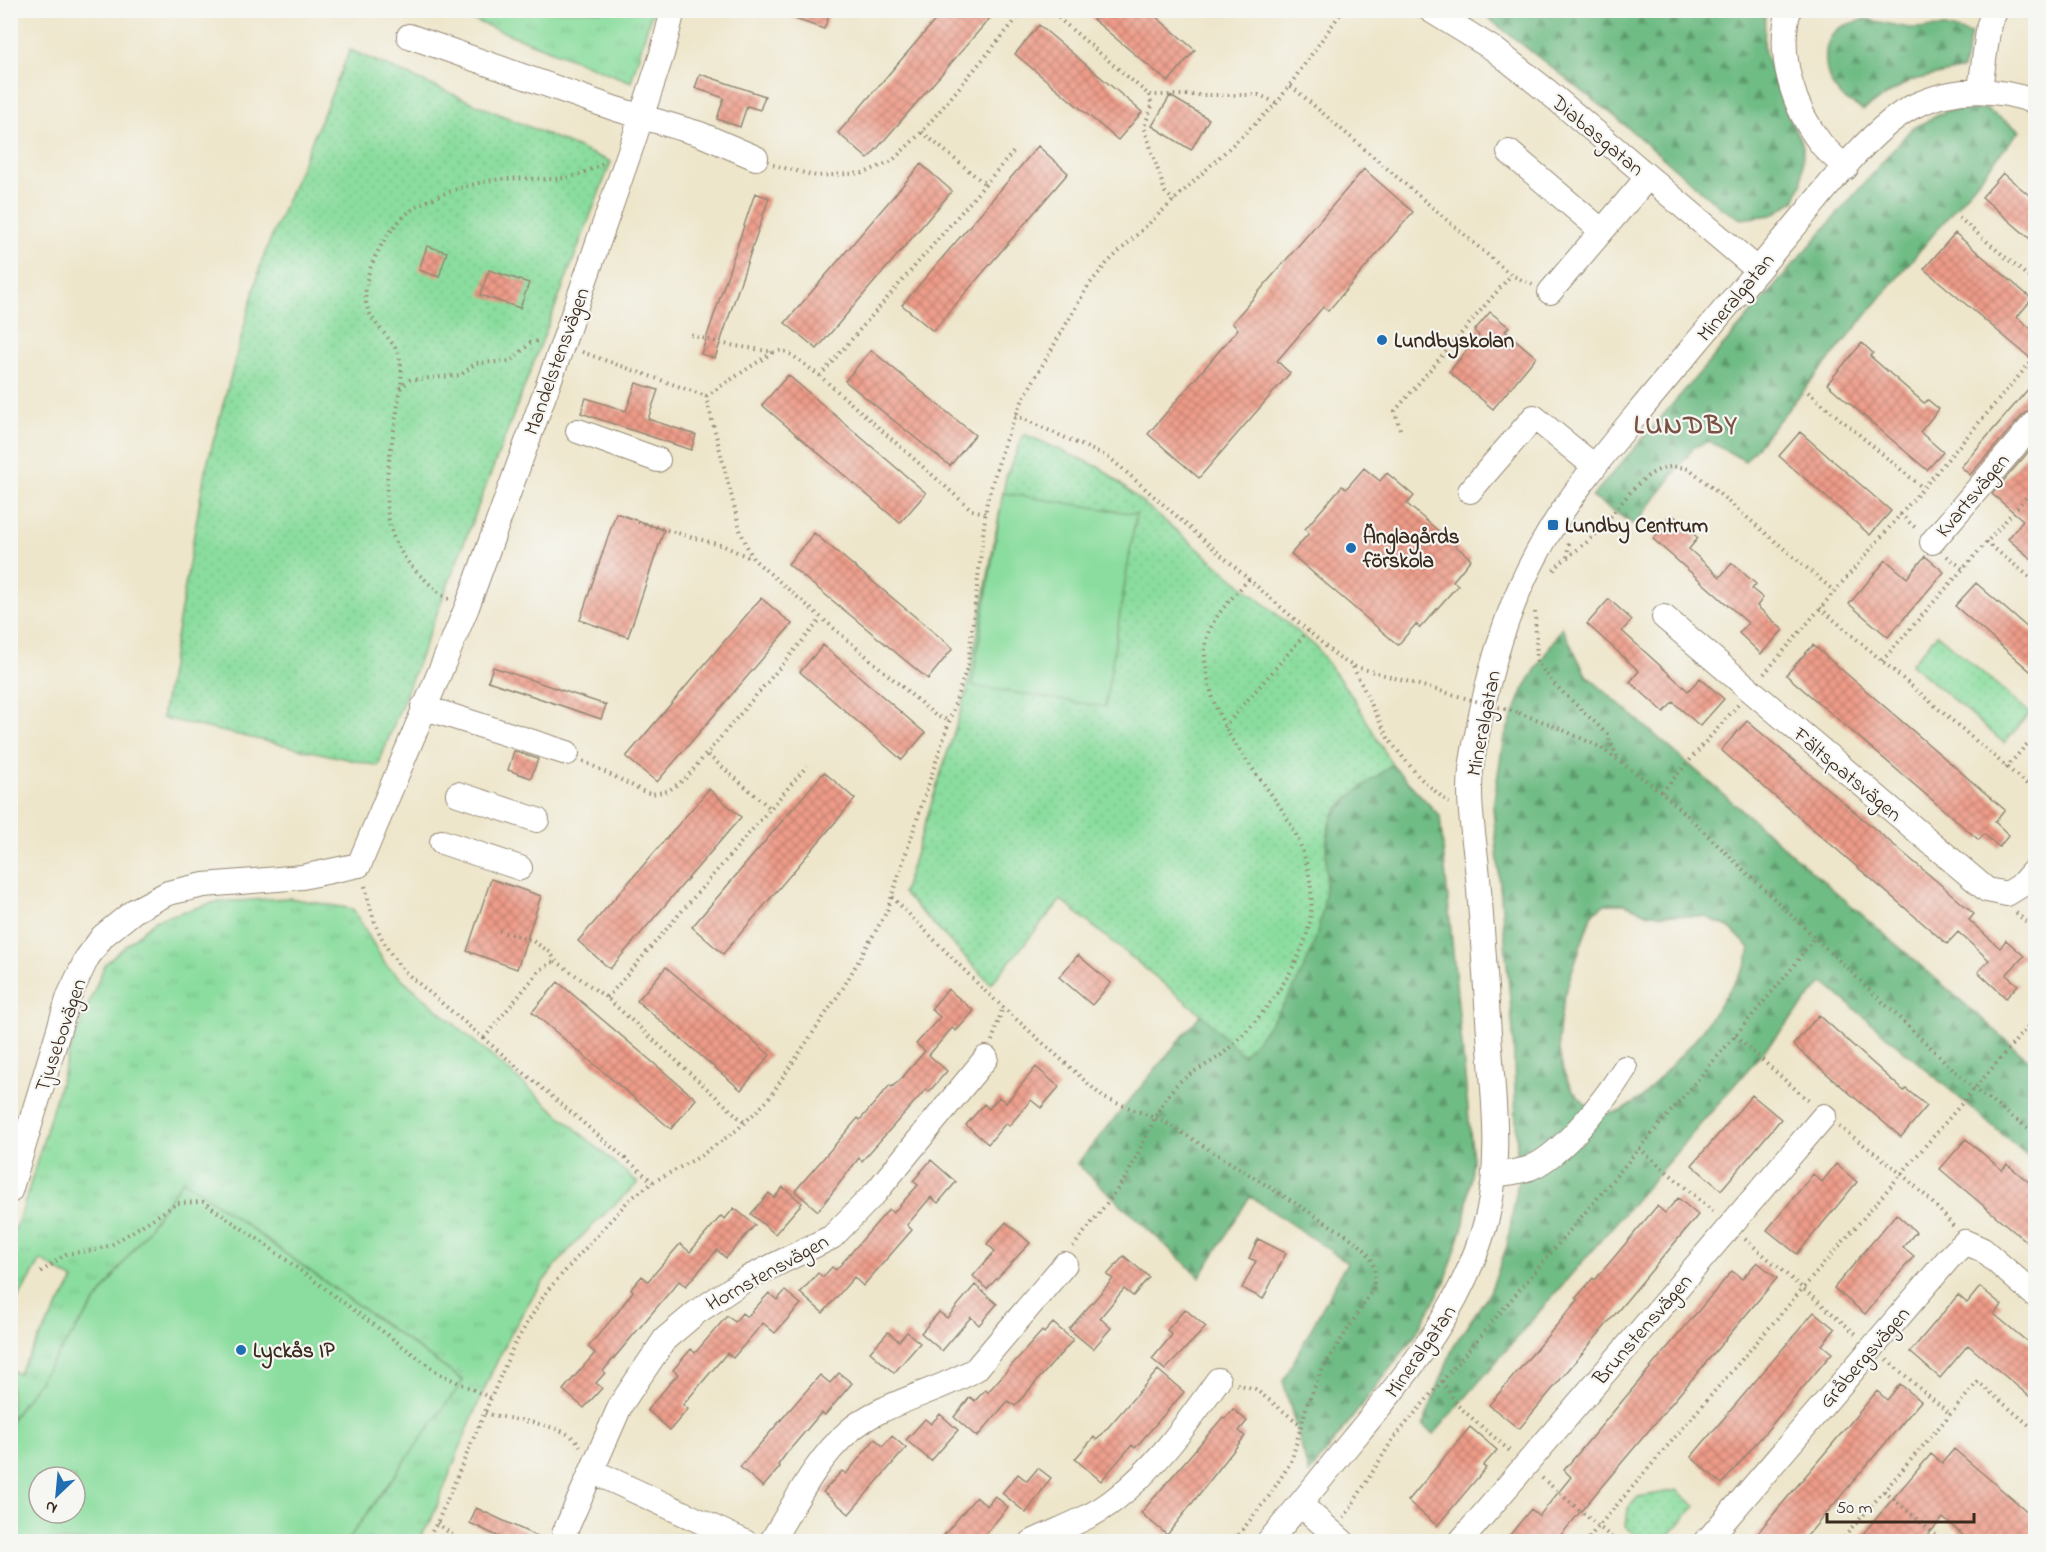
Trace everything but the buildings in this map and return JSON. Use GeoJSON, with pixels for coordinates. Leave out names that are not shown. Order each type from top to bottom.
{"type":"FeatureCollection","features":[{"type":"Feature","properties":{"kind":"street","name":"Mandelstensvägen"},"geometry":{"type":"LineString","coordinates":[[359,865],[423,707],[467,607],[632,145],[662,54],[673,10]]}},
{"type":"Feature","properties":{"kind":"street","name":"Diabasgatan"},"geometry":{"type":"LineString","coordinates":[[1430,10],[1495,50],[1758,270]]}},
{"type":"Feature","properties":{"kind":"street"},"geometry":{"type":"LineString","coordinates":[[1789,10],[1785,44],[1788,75],[1805,118],[1816,136],[1846,168]]}},
{"type":"Feature","properties":{"kind":"street"},"geometry":{"type":"LineString","coordinates":[[1980,89],[1989,24],[1996,10]]}},
{"type":"Feature","properties":{"kind":"street"},"geometry":{"type":"LineString","coordinates":[[409,36],[641,117],[700,135],[756,158]]}},
{"type":"Feature","properties":{"kind":"street","name":"Mineralgatan"},"geometry":{"type":"LineString","coordinates":[[1268,1542],[1402,1381],[1449,1312],[1474,1257],[1487,1216],[1494,1175],[1495,1130],[1478,874],[1472,824],[1471,769],[1485,694],[1507,621],[1533,561],[1577,485],[1758,270],[1846,168],[1887,125],[1911,108],[1939,96],[1980,89],[2012,94],[2036,102]]}},
{"type":"Feature","properties":{"kind":"street"},"geometry":{"type":"LineString","coordinates":[[1509,152],[1602,231]]}},
{"type":"Feature","properties":{"kind":"street"},"geometry":{"type":"LineString","coordinates":[[1550,292],[1648,177]]}},
{"type":"Feature","properties":{"kind":"street"},"geometry":{"type":"LineString","coordinates":[[1470,491],[1534,417],[1594,466]]}},
{"type":"Feature","properties":{"kind":"street","name":"Kvartsvägen"},"geometry":{"type":"LineString","coordinates":[[1932,543],[2036,421]]}},
{"type":"Feature","properties":{"kind":"street"},"geometry":{"type":"LineString","coordinates":[[578,431],[658,460]]}},
{"type":"Feature","properties":{"kind":"street","name":"Fältspatsvägen"},"geometry":{"type":"LineString","coordinates":[[1664,617],[1987,890],[2007,894],[2020,886],[2036,868]]}},
{"type":"Feature","properties":{"kind":"street"},"geometry":{"type":"LineString","coordinates":[[423,707],[567,753]]}},
{"type":"Feature","properties":{"kind":"street"},"geometry":{"type":"LineString","coordinates":[[458,794],[537,820]]}},
{"type":"Feature","properties":{"kind":"street"},"geometry":{"type":"LineString","coordinates":[[442,842],[520,868]]}},
{"type":"Feature","properties":{"kind":"street","name":"Tjusebovägen"},"geometry":{"type":"LineString","coordinates":[[10,1191],[69,996],[87,958],[103,936],[134,911],[168,893],[204,885],[286,879],[359,865]]}},
{"type":"Feature","properties":{"kind":"street","name":"Hornstensvägen"},"geometry":{"type":"LineString","coordinates":[[564,1534],[621,1404],[665,1339],[697,1312],[748,1278],[832,1237],[876,1192],[986,1058]]}},
{"type":"Feature","properties":{"kind":"street"},"geometry":{"type":"LineString","coordinates":[[1494,1175],[1531,1168],[1557,1150],[1605,1100],[1625,1068]]}},
{"type":"Feature","properties":{"kind":"street","name":"Brunstensvägen"},"geometry":{"type":"LineString","coordinates":[[1460,1542],[1824,1116]]}},
{"type":"Feature","properties":{"kind":"street"},"geometry":{"type":"LineString","coordinates":[[1965,1242],[1983,1250],[2036,1296]]}},
{"type":"Feature","properties":{"kind":"street","name":"Gråbergsvägen"},"geometry":{"type":"LineString","coordinates":[[1706,1542],[1965,1242]]}},
{"type":"Feature","properties":{"kind":"street"},"geometry":{"type":"LineString","coordinates":[[771,1542],[809,1478],[849,1431],[884,1411],[960,1379],[976,1369],[1065,1264]]}},
{"type":"Feature","properties":{"kind":"street"},"geometry":{"type":"LineString","coordinates":[[1032,1542],[1092,1514],[1113,1501],[1179,1435],[1218,1380]]}},
{"type":"Feature","properties":{"kind":"street"},"geometry":{"type":"LineString","coordinates":[[592,1471],[745,1542]]}},
{"type":"Feature","properties":{"kind":"street"},"geometry":{"type":"LineString","coordinates":[[1301,1505],[1341,1533]]}},
{"type":"Feature","properties":{"kind":"path"},"geometry":{"type":"LineString","coordinates":[[756,158],[778,168],[816,176],[864,173],[892,161],[922,132],[1024,10]]}},
{"type":"Feature","properties":{"kind":"path"},"geometry":{"type":"LineString","coordinates":[[1049,10],[1149,95],[1152,106],[1144,127],[1165,192],[1174,201]]}},
{"type":"Feature","properties":{"kind":"path"},"geometry":{"type":"LineString","coordinates":[[426,1542],[437,1523],[522,1328],[546,1292],[607,1222],[653,1182],[699,1157],[745,1123],[767,1101],[843,988],[892,897],[968,664],[985,513],[1005,441],[1016,415],[1095,276],[1277,103],[1343,10]]}},
{"type":"Feature","properties":{"kind":"path"},"geometry":{"type":"LineString","coordinates":[[1291,86],[1511,275],[1550,292]]}},
{"type":"Feature","properties":{"kind":"path"},"geometry":{"type":"LineString","coordinates":[[1149,95],[1259,95],[1277,103]]}},
{"type":"Feature","properties":{"kind":"path"},"geometry":{"type":"LineString","coordinates":[[922,132],[986,184]]}},
{"type":"Feature","properties":{"kind":"path"},"geometry":{"type":"LineString","coordinates":[[467,607],[444,596],[409,565],[395,546],[388,523],[387,475],[400,388],[401,364],[396,348],[369,312],[367,300],[372,264],[387,234],[410,212],[466,187],[502,179],[567,180],[590,170],[632,145]]}},
{"type":"Feature","properties":{"kind":"path"},"geometry":{"type":"LineString","coordinates":[[820,376],[1014,151]]}},
{"type":"Feature","properties":{"kind":"path"},"geometry":{"type":"LineString","coordinates":[[1959,218],[2036,283]]}},
{"type":"Feature","properties":{"kind":"path"},"geometry":{"type":"LineString","coordinates":[[1400,429],[1395,411],[1511,275]]}},
{"type":"Feature","properties":{"kind":"path"},"geometry":{"type":"LineString","coordinates":[[691,335],[724,344],[774,351],[782,350],[792,355],[820,376],[972,510],[985,513]]}},
{"type":"Feature","properties":{"kind":"path"},"geometry":{"type":"LineString","coordinates":[[400,388],[410,380],[461,375],[476,363],[511,361],[530,343],[543,339],[706,396]]}},
{"type":"Feature","properties":{"kind":"path"},"geometry":{"type":"LineString","coordinates":[[706,396],[774,351]]}},
{"type":"Feature","properties":{"kind":"path"},"geometry":{"type":"LineString","coordinates":[[1662,792],[2036,356]]}},
{"type":"Feature","properties":{"kind":"path"},"geometry":{"type":"LineString","coordinates":[[1808,392],[1923,488]]}},
{"type":"Feature","properties":{"kind":"path"},"geometry":{"type":"LineString","coordinates":[[706,396],[741,533],[753,559]]}},
{"type":"Feature","properties":{"kind":"path"},"geometry":{"type":"LineString","coordinates":[[1016,415],[1110,458],[1308,631],[1353,666],[1519,713],[1580,737],[1618,760],[1662,792],[1813,939],[1974,1089],[2036,1134]]}},
{"type":"Feature","properties":{"kind":"path"},"geometry":{"type":"LineString","coordinates":[[1548,578],[1558,566],[1595,534],[1647,476],[1661,468],[1676,464],[1691,470],[1834,591]]}},
{"type":"Feature","properties":{"kind":"path"},"geometry":{"type":"LineString","coordinates":[[1882,661],[2036,486]]}},
{"type":"Feature","properties":{"kind":"path"},"geometry":{"type":"LineString","coordinates":[[638,522],[724,546],[753,559],[936,716],[950,721]]}},
{"type":"Feature","properties":{"kind":"path"},"geometry":{"type":"LineString","coordinates":[[1986,542],[2036,582]]}},
{"type":"Feature","properties":{"kind":"path"},"geometry":{"type":"LineString","coordinates":[[1065,1264],[1073,1247],[1125,1178],[1172,1090],[1228,1049],[1278,989],[1297,959],[1306,938],[1311,916],[1309,871],[1302,848],[1287,818],[1240,754],[1224,727],[1211,699],[1204,655],[1205,644],[1217,617],[1249,579]]}},
{"type":"Feature","properties":{"kind":"path"},"geometry":{"type":"LineString","coordinates":[[1535,604],[1537,662],[1554,684],[1607,734],[1618,760]]}},
{"type":"Feature","properties":{"kind":"path"},"geometry":{"type":"LineString","coordinates":[[1820,608],[2036,792]]}},
{"type":"Feature","properties":{"kind":"path"},"geometry":{"type":"LineString","coordinates":[[567,753],[652,794],[668,791],[685,779],[708,755],[821,619]]}},
{"type":"Feature","properties":{"kind":"path"},"geometry":{"type":"LineString","coordinates":[[1224,727],[1308,631]]}},
{"type":"Feature","properties":{"kind":"path"},"geometry":{"type":"LineString","coordinates":[[1353,666],[1389,741],[1419,777],[1451,804]]}},
{"type":"Feature","properties":{"kind":"path"},"geometry":{"type":"LineString","coordinates":[[2006,768],[2036,734]]}},
{"type":"Feature","properties":{"kind":"path"},"geometry":{"type":"LineString","coordinates":[[708,755],[770,808]]}},
{"type":"Feature","properties":{"kind":"path"},"geometry":{"type":"LineString","coordinates":[[607,998],[807,766]]}},
{"type":"Feature","properties":{"kind":"path"},"geometry":{"type":"LineString","coordinates":[[359,865],[373,921],[390,956],[404,971],[653,1182]]}},
{"type":"Feature","properties":{"kind":"path"},"geometry":{"type":"LineString","coordinates":[[892,897],[1003,1007],[1104,1098],[1156,1119],[1210,1149],[1346,1234],[1362,1246],[1372,1260],[1376,1274],[1373,1289],[1321,1372],[1306,1405],[1291,1462],[1258,1511],[1233,1542]]}},
{"type":"Feature","properties":{"kind":"path"},"geometry":{"type":"LineString","coordinates":[[499,931],[541,945],[550,952],[556,961],[607,998],[745,1123]]}},
{"type":"Feature","properties":{"kind":"path"},"geometry":{"type":"LineString","coordinates":[[1341,1533],[1393,1440],[1789,972],[1813,939]]}},
{"type":"Feature","properties":{"kind":"path"},"geometry":{"type":"LineString","coordinates":[[484,1038],[540,970],[556,961]]}},
{"type":"Feature","properties":{"kind":"path"},"geometry":{"type":"LineString","coordinates":[[986,1058],[1003,1007]]}},
{"type":"Feature","properties":{"kind":"path"},"geometry":{"type":"LineString","coordinates":[[1585,1542],[2036,1017]]}},
{"type":"Feature","properties":{"kind":"path"},"geometry":{"type":"LineString","coordinates":[[1735,1036],[1794,1085],[1824,1116],[1863,1143],[1939,1209],[1965,1242]]}},
{"type":"Feature","properties":{"kind":"path"},"geometry":{"type":"LineString","coordinates":[[1639,1148],[1950,1414]]}},
{"type":"Feature","properties":{"kind":"path"},"geometry":{"type":"LineString","coordinates":[[40,1272],[66,1254],[96,1250],[111,1245],[178,1203],[204,1202],[262,1242],[440,1374],[491,1398]]}},
{"type":"Feature","properties":{"kind":"path"},"geometry":{"type":"LineString","coordinates":[[1218,1380],[1255,1389],[1301,1425]]}},
{"type":"Feature","properties":{"kind":"path"},"geometry":{"type":"LineString","coordinates":[[1840,1542],[1978,1382],[2036,1431]]}},
{"type":"Feature","properties":{"kind":"path"},"geometry":{"type":"LineString","coordinates":[[484,1413],[544,1425],[577,1439],[592,1471]]}},
{"type":"Feature","properties":{"kind":"path"},"geometry":{"type":"LineString","coordinates":[[1884,1491],[1944,1542]]}},
{"type":"Feature","properties":{"kind":"path"},"geometry":{"type":"LineString","coordinates":[[437,1523],[461,1542]]}},
{"type":"Feature","properties":{"kind":"green space"},"geometry":{"type":"Polygon","coordinates":[[[1629,10],[1643,14],[1676,10],[1765,11],[1764,49],[1782,102],[1803,146],[1802,182],[1794,201],[1772,215],[1741,219],[1721,208],[1613,115],[1479,11],[1629,10]]]}},
{"type":"Feature","properties":{"kind":"green space"},"geometry":{"type":"Polygon","coordinates":[[[450,11],[652,11],[631,82],[450,11]]]}},
{"type":"Feature","properties":{"kind":"green space"},"geometry":{"type":"Polygon","coordinates":[[[1865,19],[1909,28],[1946,27],[1971,34],[1963,69],[1909,81],[1863,110],[1845,99],[1834,88],[1827,71],[1826,52],[1832,35],[1838,29],[1865,19]]]}},
{"type":"Feature","properties":{"kind":"green space"},"geometry":{"type":"Polygon","coordinates":[[[350,50],[611,162],[378,766],[162,718],[205,472],[262,260],[350,50]]]}},
{"type":"Feature","properties":{"kind":"green space"},"geometry":{"type":"Polygon","coordinates":[[[1985,109],[2020,130],[1745,461],[1709,441],[1694,447],[1635,525],[1592,497],[1911,129],[1946,111],[1985,109]]]}},
{"type":"Feature","properties":{"kind":"green space"},"geometry":{"type":"Polygon","coordinates":[[[1024,434],[1101,468],[1316,647],[1356,702],[1392,765],[1358,790],[1334,813],[1327,838],[1325,894],[1315,940],[1298,981],[1273,1019],[1243,1055],[1201,1014],[1061,900],[991,984],[903,893],[967,691],[1006,477],[1024,434]]]}},
{"type":"Feature","properties":{"kind":"green space"},"geometry":{"type":"Polygon","coordinates":[[[1003,493],[1136,514],[1105,707],[972,686],[1003,493]]]}},
{"type":"Feature","properties":{"kind":"green space"},"geometry":{"type":"Polygon","coordinates":[[[1562,627],[1586,675],[2035,1065],[2035,1162],[1823,982],[1434,1434],[1423,1425],[1454,1345],[1490,1292],[1507,1246],[1518,1181],[1513,1032],[1493,807],[1503,741],[1524,688],[1562,627]],[[1605,904],[1592,914],[1574,966],[1560,1021],[1559,1048],[1564,1073],[1577,1096],[1600,1115],[1621,1111],[1640,1099],[1695,1040],[1746,966],[1750,948],[1730,928],[1706,917],[1649,914],[1625,904],[1605,904]]]}},
{"type":"Feature","properties":{"kind":"green space"},"geometry":{"type":"Polygon","coordinates":[[[1937,634],[2030,713],[2004,743],[1911,664],[1937,634]]]}},
{"type":"Feature","properties":{"kind":"green space"},"geometry":{"type":"Polygon","coordinates":[[[1392,765],[1440,816],[1473,1161],[1464,1223],[1445,1282],[1414,1337],[1309,1474],[1283,1381],[1347,1262],[1250,1196],[1200,1277],[1077,1164],[1201,1014],[1243,1055],[1326,853],[1331,818],[1354,793],[1392,765]]]}},
{"type":"Feature","properties":{"kind":"green space"},"geometry":{"type":"Polygon","coordinates":[[[289,898],[353,909],[385,964],[638,1183],[564,1255],[526,1308],[494,1367],[430,1523],[417,1541],[347,1541],[462,1380],[183,1180],[11,1420],[11,1370],[18,1374],[74,1280],[41,1260],[11,1311],[11,1238],[22,1212],[69,1053],[105,964],[155,920],[216,902],[289,898]]]}},
{"type":"Feature","properties":{"kind":"green space","name":"Lyckås IP"},"geometry":{"type":"Polygon","coordinates":[[[183,1180],[463,1381],[347,1541],[11,1541],[11,1420],[183,1180]]]}},
{"type":"Feature","properties":{"kind":"green space"},"geometry":{"type":"Polygon","coordinates":[[[1677,1490],[1695,1506],[1664,1541],[1643,1541],[1626,1527],[1628,1508],[1638,1497],[1677,1490]]]}},
{"type":"Feature","properties":{"kind":"place","name":"Lundbyskolan"},"geometry":{"type":"Point","coordinates":[1382,340]}},
{"type":"Feature","properties":{"kind":"place","name":"Lundby Centrum"},"geometry":{"type":"Point","coordinates":[1553,525]}},
{"type":"Feature","properties":{"kind":"place","name":"Änglagårds förskola"},"geometry":{"type":"Point","coordinates":[1351,548]}},
{"type":"Feature","properties":{"kind":"place","name":"Lyckås IP"},"geometry":{"type":"Point","coordinates":[241,1350]}},
{"type":"Feature","properties":{"kind":"district","name":"LUNDBY"},"geometry":{"type":"Point","coordinates":[1686,424]}}]}
